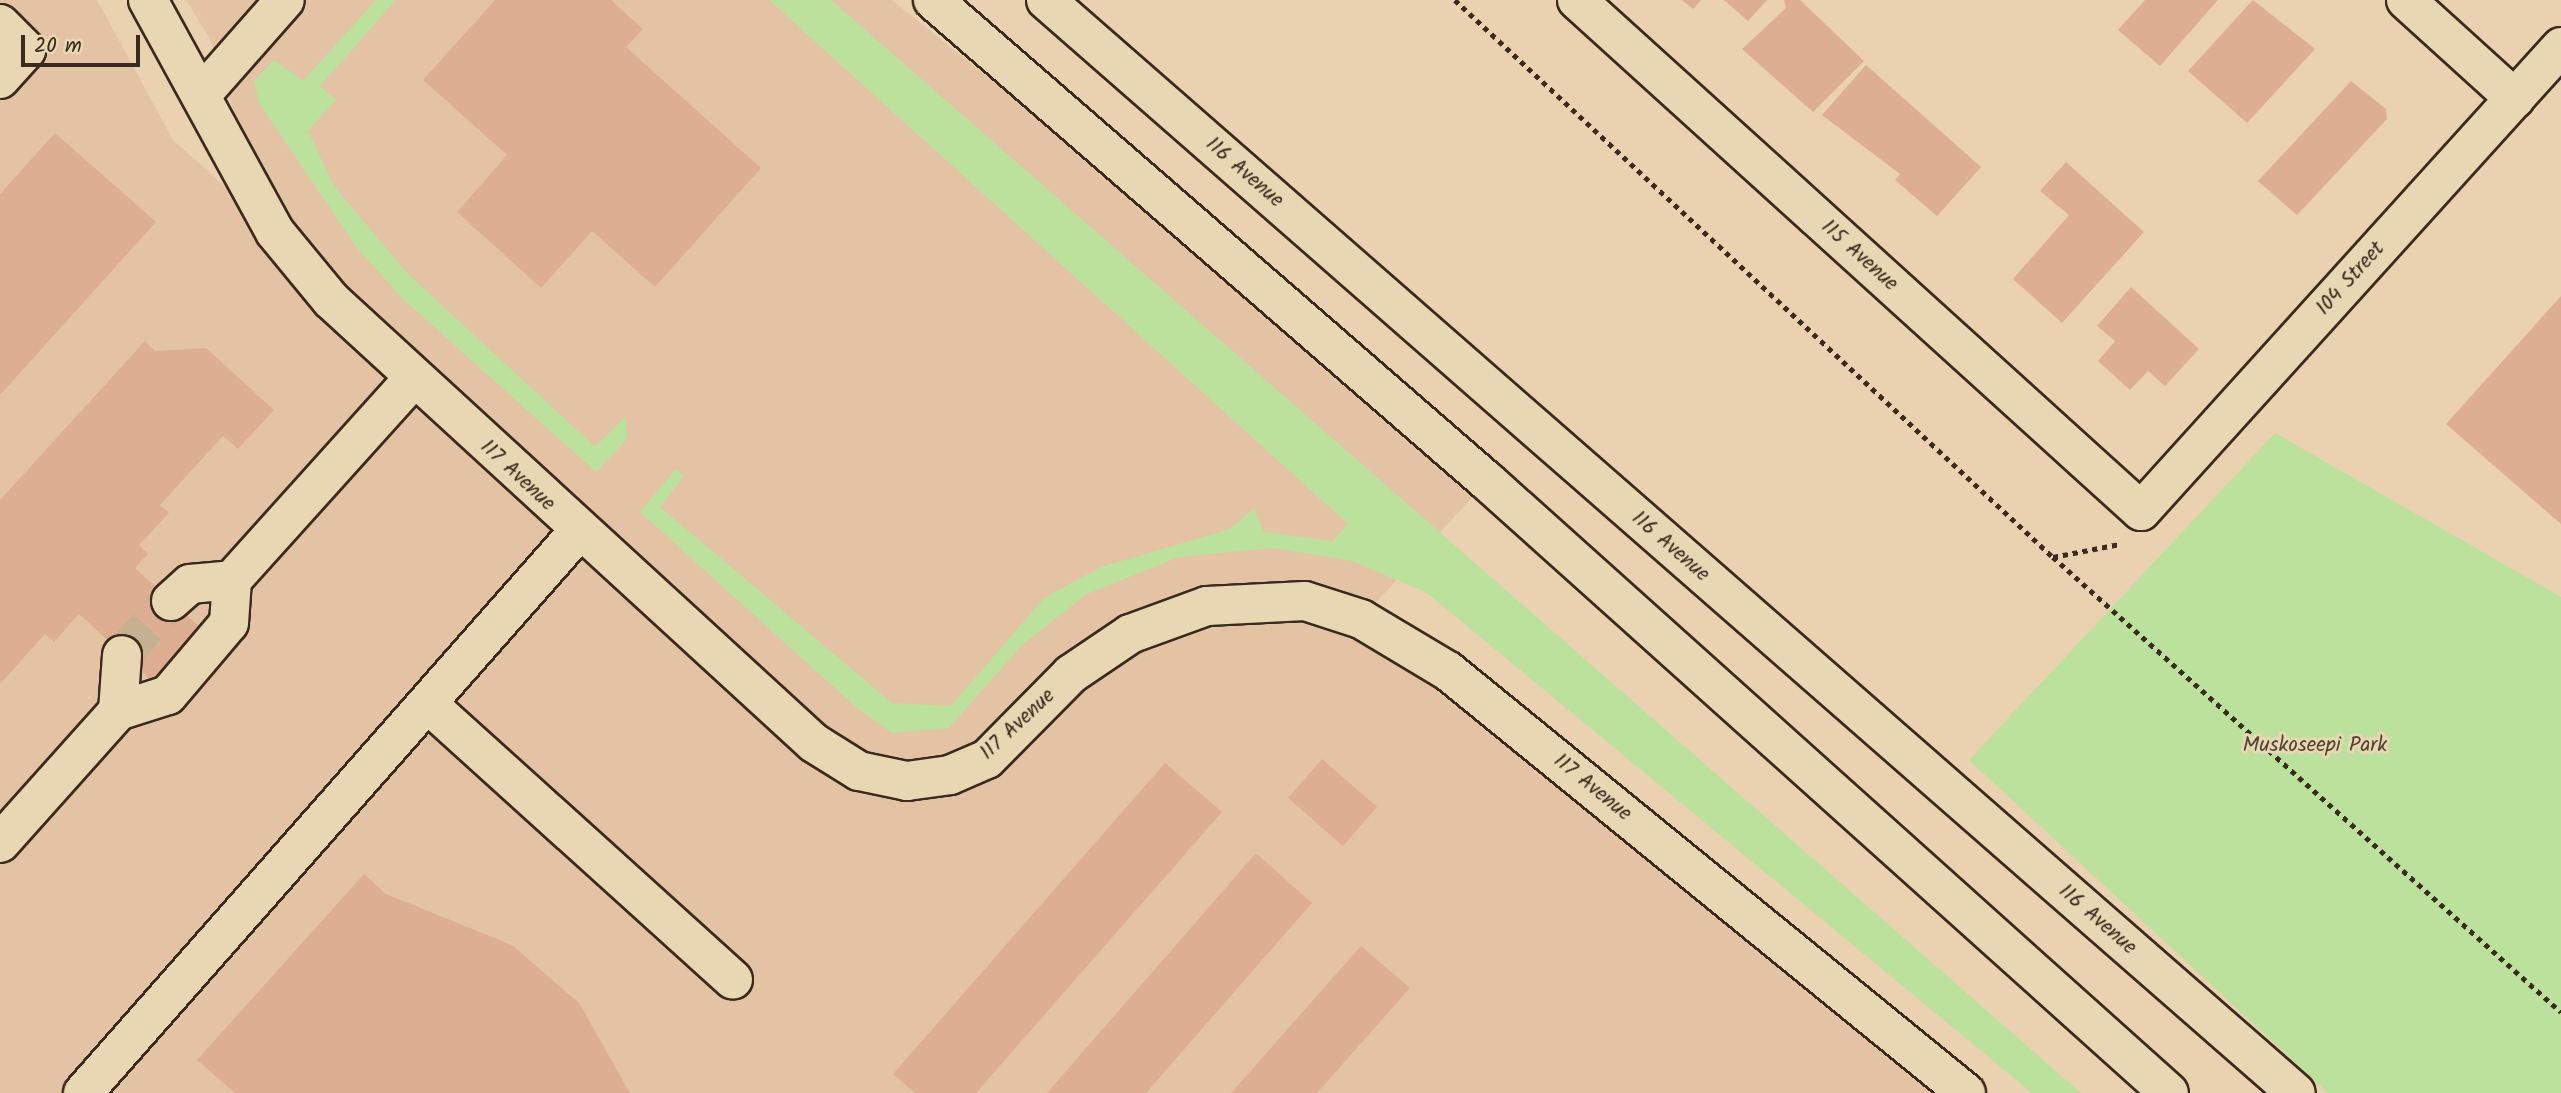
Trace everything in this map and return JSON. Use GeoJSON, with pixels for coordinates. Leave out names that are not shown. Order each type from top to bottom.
{"type":"FeatureCollection","features":[{"type":"Feature","properties":{"kind":"street","name":"117 Avenue"},"geometry":{"type":"LineString","coordinates":[[148,0],[202,94],[275,232],[331,300],[412,380],[814,743],[859,771],[907,781],[950,775],[987,759],[1071,674],[1172,615],[1259,599],[1305,601],[1361,619],[1448,671],[1966,1093]]}},
{"type":"Feature","properties":{"kind":"street"},"geometry":{"type":"LineString","coordinates":[[202,94],[285,0]]}},
{"type":"Feature","properties":{"kind":"street"},"geometry":{"type":"LineString","coordinates":[[933,0],[1487,481],[2169,1093]]}},
{"type":"Feature","properties":{"kind":"street","name":"116 Avenue"},"geometry":{"type":"LineString","coordinates":[[1046,0],[2296,1093]]}},
{"type":"Feature","properties":{"kind":"street","name":"115 Avenue"},"geometry":{"type":"LineString","coordinates":[[1577,0],[2141,511]]}},
{"type":"Feature","properties":{"kind":"street"},"geometry":{"type":"LineString","coordinates":[[2406,0],[2515,99]]}},
{"type":"Feature","properties":{"kind":"street"},"geometry":{"type":"LineString","coordinates":[[0,24],[26,50],[0,79]]}},
{"type":"Feature","properties":{"kind":"street","name":"104 Street"},"geometry":{"type":"LineString","coordinates":[[2141,511],[2561,47]]}},
{"type":"Feature","properties":{"kind":"street"},"geometry":{"type":"LineString","coordinates":[[0,843],[118,711],[168,695],[229,623],[232,580],[412,380]]}},
{"type":"Feature","properties":{"kind":"street"},"geometry":{"type":"LineString","coordinates":[[83,1093],[578,532]]}},
{"type":"Feature","properties":{"kind":"street"},"geometry":{"type":"LineString","coordinates":[[171,601],[190,584],[232,580]]}},
{"type":"Feature","properties":{"kind":"street"},"geometry":{"type":"LineString","coordinates":[[118,711],[122,654]]}},
{"type":"Feature","properties":{"kind":"street"},"geometry":{"type":"LineString","coordinates":[[428,704],[733,980]]}},
{"type":"Feature","properties":{"kind":"path"},"geometry":{"type":"LineString","coordinates":[[1455,0],[2053,557],[2561,1012]]}},
{"type":"Feature","properties":{"kind":"path"},"geometry":{"type":"LineString","coordinates":[[2053,557],[2122,544],[2141,511]]}},
{"type":"Feature","properties":{"kind":"shaded area"},"geometry":{"type":"Polygon","coordinates":[[[0,0],[97,0],[173,140],[274,230],[209,37],[186,0],[892,0],[1487,481],[1361,619],[1966,1093],[0,1093],[0,0]]]}},
{"type":"Feature","properties":{"kind":"green space"},"geometry":{"type":"Polygon","coordinates":[[[376,0],[396,0],[320,86],[336,100],[308,131],[334,186],[408,274],[595,447],[626,416],[627,439],[596,472],[403,299],[357,248],[259,103],[254,81],[274,60],[303,81],[376,0]]]}},
{"type":"Feature","properties":{"kind":"green space"},"geometry":{"type":"Polygon","coordinates":[[[769,0],[831,0],[2081,1093],[2032,1093],[1427,593],[1352,561],[1273,548],[1179,557],[1087,594],[1022,645],[949,728],[892,733],[856,707],[640,512],[676,469],[684,476],[660,507],[892,703],[951,706],[1044,598],[1101,567],[1230,529],[1254,508],[1264,532],[1333,541],[1348,524],[769,0]]]}},
{"type":"Feature","properties":{"kind":"green space","name":"Muskoseepi Park"},"geometry":{"type":"Polygon","coordinates":[[[2275,433],[2561,597],[2561,1093],[2328,1093],[1969,760],[2275,433]]]}},
{"type":"Feature","properties":{"kind":"building"},"geometry":{"type":"Polygon","coordinates":[[[495,0],[611,0],[643,29],[626,47],[761,168],[655,287],[592,231],[541,288],[457,212],[507,155],[423,80],[495,0]]]}},
{"type":"Feature","properties":{"kind":"building"},"geometry":{"type":"Polygon","coordinates":[[[1682,0],[1701,0],[1693,9],[1682,0]]]}},
{"type":"Feature","properties":{"kind":"building"},"geometry":{"type":"Polygon","coordinates":[[[1724,0],[1767,0],[1748,21],[1724,0]]]}},
{"type":"Feature","properties":{"kind":"building"},"geometry":{"type":"Polygon","coordinates":[[[1784,0],[1800,0],[1864,61],[1813,112],[1742,49],[1786,8],[1784,0]]]}},
{"type":"Feature","properties":{"kind":"building"},"geometry":{"type":"Polygon","coordinates":[[[2145,0],[2218,0],[2160,66],[2118,30],[2145,0]]]}},
{"type":"Feature","properties":{"kind":"building"},"geometry":{"type":"Polygon","coordinates":[[[2253,0],[2315,49],[2247,123],[2188,71],[2253,0]]]}},
{"type":"Feature","properties":{"kind":"building"},"geometry":{"type":"Polygon","coordinates":[[[1866,65],[1981,167],[1937,216],[1895,180],[1900,174],[1822,115],[1866,65]]]}},
{"type":"Feature","properties":{"kind":"building"},"geometry":{"type":"Polygon","coordinates":[[[2351,81],[2386,109],[2387,119],[2297,215],[2258,181],[2351,81]]]}},
{"type":"Feature","properties":{"kind":"building"},"geometry":{"type":"Polygon","coordinates":[[[55,133],[156,222],[0,395],[0,194],[55,133]]]}},
{"type":"Feature","properties":{"kind":"building"},"geometry":{"type":"Polygon","coordinates":[[[2066,162],[2144,232],[2062,323],[2013,279],[2069,215],[2040,191],[2066,162]]]}},
{"type":"Feature","properties":{"kind":"building"},"geometry":{"type":"Polygon","coordinates":[[[2131,287],[2199,349],[2165,386],[2148,371],[2130,390],[2098,361],[2115,341],[2097,326],[2131,287]]]}},
{"type":"Feature","properties":{"kind":"building"},"geometry":{"type":"Polygon","coordinates":[[[2561,296],[2561,524],[2446,424],[2561,296]]]}},
{"type":"Feature","properties":{"kind":"building"},"geometry":{"type":"Polygon","coordinates":[[[145,341],[155,351],[206,348],[274,410],[238,449],[223,436],[160,505],[169,513],[139,545],[148,554],[135,568],[203,630],[154,683],[79,614],[54,642],[45,634],[0,684],[0,500],[145,341]]]}},
{"type":"Feature","properties":{"kind":"building"},"geometry":{"type":"Polygon","coordinates":[[[1322,759],[1377,807],[1343,846],[1288,798],[1322,759]]]}},
{"type":"Feature","properties":{"kind":"building"},"geometry":{"type":"Polygon","coordinates":[[[1165,763],[1222,812],[976,1093],[915,1093],[893,1074],[1165,763]]]}},
{"type":"Feature","properties":{"kind":"building"},"geometry":{"type":"Polygon","coordinates":[[[1256,853],[1312,903],[1146,1093],[1047,1093],[1256,853]]]}},
{"type":"Feature","properties":{"kind":"building"},"geometry":{"type":"Polygon","coordinates":[[[364,874],[386,894],[512,945],[579,1003],[630,1093],[235,1093],[197,1060],[364,874]]]}},
{"type":"Feature","properties":{"kind":"building"},"geometry":{"type":"Polygon","coordinates":[[[1361,946],[1410,988],[1317,1093],[1231,1093],[1361,946]]]}},
{"type":"Feature","properties":{"kind":"tunnel"},"geometry":{"type":"LineString","coordinates":[[122,655],[171,601]]}}]}
